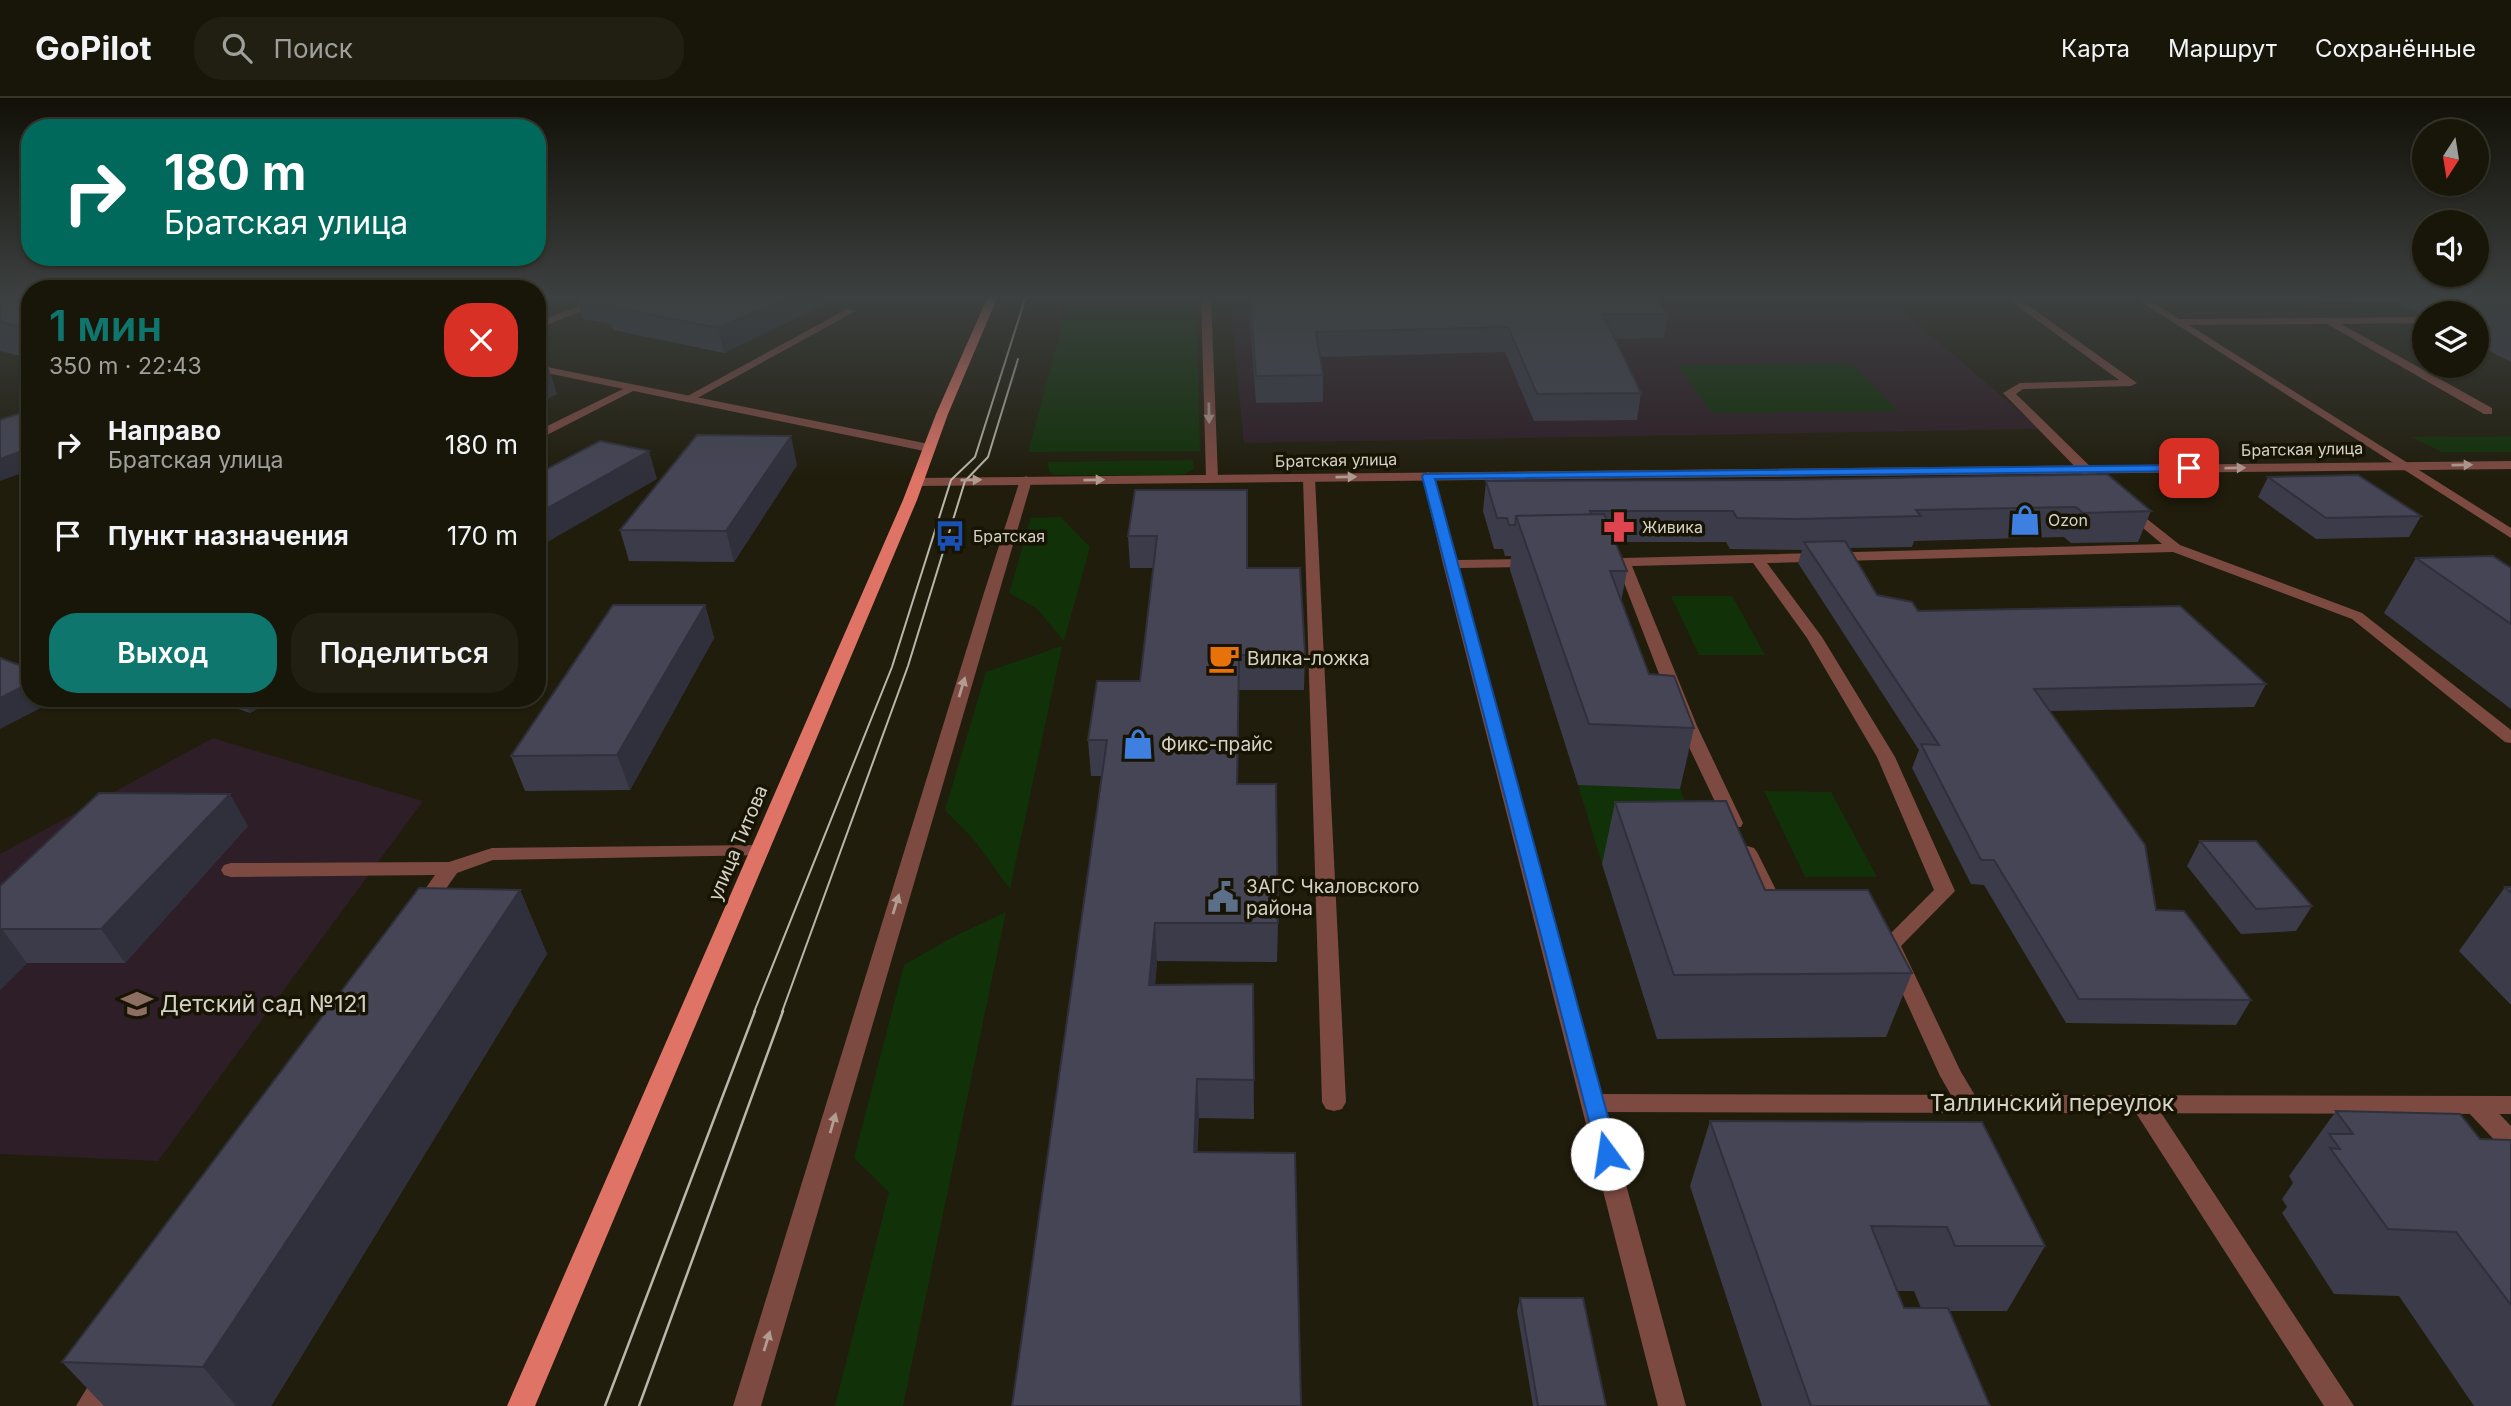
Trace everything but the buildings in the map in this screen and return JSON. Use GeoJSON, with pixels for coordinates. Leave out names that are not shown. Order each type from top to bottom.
{"type":"FeatureCollection","features":[{"type":"Feature","properties":{"kind":"main road","name":"улица Титова"},"geometry":{"type":"LineString","coordinates":[[521,1406],[917,482],[967,357]]}},
{"type":"Feature","properties":{"kind":"street"},"geometry":{"type":"LineString","coordinates":[[688,399],[766,357]]}},
{"type":"Feature","properties":{"kind":"street"},"geometry":{"type":"LineString","coordinates":[[1208,357],[1212,478]]}},
{"type":"Feature","properties":{"kind":"street"},"geometry":{"type":"LineString","coordinates":[[2095,357],[2132,383],[2020,386],[2009,393],[2084,470],[2175,548],[2357,616],[2511,738]]}},
{"type":"Feature","properties":{"kind":"street"},"geometry":{"type":"LineString","coordinates":[[2235,357],[2511,534]]}},
{"type":"Feature","properties":{"kind":"street"},"geometry":{"type":"LineString","coordinates":[[2393,357],[2488,411]]}},
{"type":"Feature","properties":{"kind":"street"},"geometry":{"type":"LineString","coordinates":[[546,370],[929,447]]}},
{"type":"Feature","properties":{"kind":"street"},"geometry":{"type":"LineString","coordinates":[[546,432],[633,388]]}},
{"type":"Feature","properties":{"kind":"street","name":"Братская улица"},"geometry":{"type":"LineString","coordinates":[[917,482],[2511,465]]}},
{"type":"Feature","properties":{"kind":"street"},"geometry":{"type":"LineString","coordinates":[[1428,476],[1672,1406]]}},
{"type":"Feature","properties":{"kind":"street"},"geometry":{"type":"LineString","coordinates":[[1310,478],[1334,1102]]}},
{"type":"Feature","properties":{"kind":"street"},"geometry":{"type":"LineString","coordinates":[[747,1406],[829,1138],[872,982],[1026,480]]}},
{"type":"Feature","properties":{"kind":"street"},"geometry":{"type":"LineString","coordinates":[[1584,563],[2175,548]]}},
{"type":"Feature","properties":{"kind":"street"},"geometry":{"type":"LineString","coordinates":[[1757,559],[1814,637],[1886,757],[1945,891],[1890,944],[1951,1076],[1967,1102]]}},
{"type":"Feature","properties":{"kind":"street"},"geometry":{"type":"LineString","coordinates":[[1623,562],[1740,849],[1775,908]]}},
{"type":"Feature","properties":{"kind":"street"},"geometry":{"type":"LineString","coordinates":[[1450,564],[1545,563]]}},
{"type":"Feature","properties":{"kind":"street"},"geometry":{"type":"LineString","coordinates":[[231,870],[450,868],[492,854],[759,851]]}},
{"type":"Feature","properties":{"kind":"street"},"geometry":{"type":"LineString","coordinates":[[411,925],[450,868]]}},
{"type":"Feature","properties":{"kind":"street","name":"Таллинский переулок"},"geometry":{"type":"LineString","coordinates":[[1594,1103],[2511,1105]]}},
{"type":"Feature","properties":{"kind":"street"},"geometry":{"type":"LineString","coordinates":[[2141,1103],[2340,1406]]}},
{"type":"Feature","properties":{"kind":"street"},"geometry":{"type":"LineString","coordinates":[[2476,1105],[2511,1142]]}},
{"type":"Feature","properties":{"kind":"street"},"geometry":{"type":"LineString","coordinates":[[90,1406],[119,1361]]}},
{"type":"Feature","properties":{"kind":"shaded area"},"geometry":{"type":"Polygon","coordinates":[[[1235,357],[1956,357],[2040,429],[1244,443],[1235,357]]]}},
{"type":"Feature","properties":{"kind":"shaded area","name":"Детский сад №121"},"geometry":{"type":"Polygon","coordinates":[[[213,738],[423,801],[158,1161],[0,1154],[0,854],[213,738]]]}},
{"type":"Feature","properties":{"kind":"green space"},"geometry":{"type":"Polygon","coordinates":[[[1054,357],[1198,357],[1200,451],[1028,452],[1054,357]]]}},
{"type":"Feature","properties":{"kind":"green space"},"geometry":{"type":"Polygon","coordinates":[[[1851,363],[1898,411],[1712,413],[1677,365],[1851,363]]]}},
{"type":"Feature","properties":{"kind":"green space"},"geometry":{"type":"Polygon","coordinates":[[[2511,436],[2511,452],[2442,452],[2412,437],[2511,436]]]}},
{"type":"Feature","properties":{"kind":"green space"},"geometry":{"type":"Polygon","coordinates":[[[1193,460],[1194,469],[1182,475],[1054,475],[1049,471],[1048,462],[1193,460]]]}},
{"type":"Feature","properties":{"kind":"green space"},"geometry":{"type":"Polygon","coordinates":[[[1061,517],[1090,547],[1064,641],[1036,608],[1009,593],[1031,518],[1061,517]]]}},
{"type":"Feature","properties":{"kind":"green space"},"geometry":{"type":"Polygon","coordinates":[[[1671,596],[1732,596],[1765,655],[1699,655],[1671,596]]]}},
{"type":"Feature","properties":{"kind":"green space"},"geometry":{"type":"Polygon","coordinates":[[[1062,646],[1010,889],[974,840],[945,810],[986,672],[1062,646]]]}},
{"type":"Feature","properties":{"kind":"green space"},"geometry":{"type":"Polygon","coordinates":[[[1578,785],[1680,789],[1710,863],[1602,864],[1578,785]]]}},
{"type":"Feature","properties":{"kind":"green space"},"geometry":{"type":"Polygon","coordinates":[[[1764,791],[1831,792],[1877,877],[1805,877],[1764,791]]]}},
{"type":"Feature","properties":{"kind":"green space"},"geometry":{"type":"Polygon","coordinates":[[[1006,912],[903,1406],[835,1406],[889,1192],[854,1158],[904,965],[953,937],[1006,912]]]}},
{"type":"Feature","properties":{"kind":"tram line"},"geometry":{"type":"LineString","coordinates":[[754,1012],[892,667],[951,480],[975,457],[1007,357]]}},
{"type":"Feature","properties":{"kind":"tram line"},"geometry":{"type":"LineString","coordinates":[[782,1012],[908,666],[965,481],[988,457],[1018,359]]}},
{"type":"Feature","properties":{"kind":"tram line"},"geometry":{"type":"LineString","coordinates":[[605,1406],[755,1011]]}},
{"type":"Feature","properties":{"kind":"tram line"},"geometry":{"type":"LineString","coordinates":[[639,1406],[783,1011]]}},
{"type":"Feature","properties":{"kind":"place","name":"Ozon"},"geometry":{"type":"Point","coordinates":[2025,520]}},
{"type":"Feature","properties":{"kind":"place","name":"Живика"},"geometry":{"type":"Point","coordinates":[1619,527]}},
{"type":"Feature","properties":{"kind":"place","name":"Братская"},"geometry":{"type":"Point","coordinates":[950,536]}},
{"type":"Feature","properties":{"kind":"place","name":"Вилка-ложка"},"geometry":{"type":"Point","coordinates":[1224,658]}},
{"type":"Feature","properties":{"kind":"place","name":"Фикс-прайс"},"geometry":{"type":"Point","coordinates":[1138,744]}},
{"type":"Feature","properties":{"kind":"place","name":"ЗАГС Чкаловского района"},"geometry":{"type":"Point","coordinates":[1223,897]}},
{"type":"Feature","properties":{"kind":"place","name":"Детский сад №121"},"geometry":{"type":"Point","coordinates":[137,1004]}},
{"type":"Feature","properties":{"kind":"route"},"geometry":{"type":"LineString","coordinates":[[1607,1154],[1428,476],[2189,468]]}}]}
